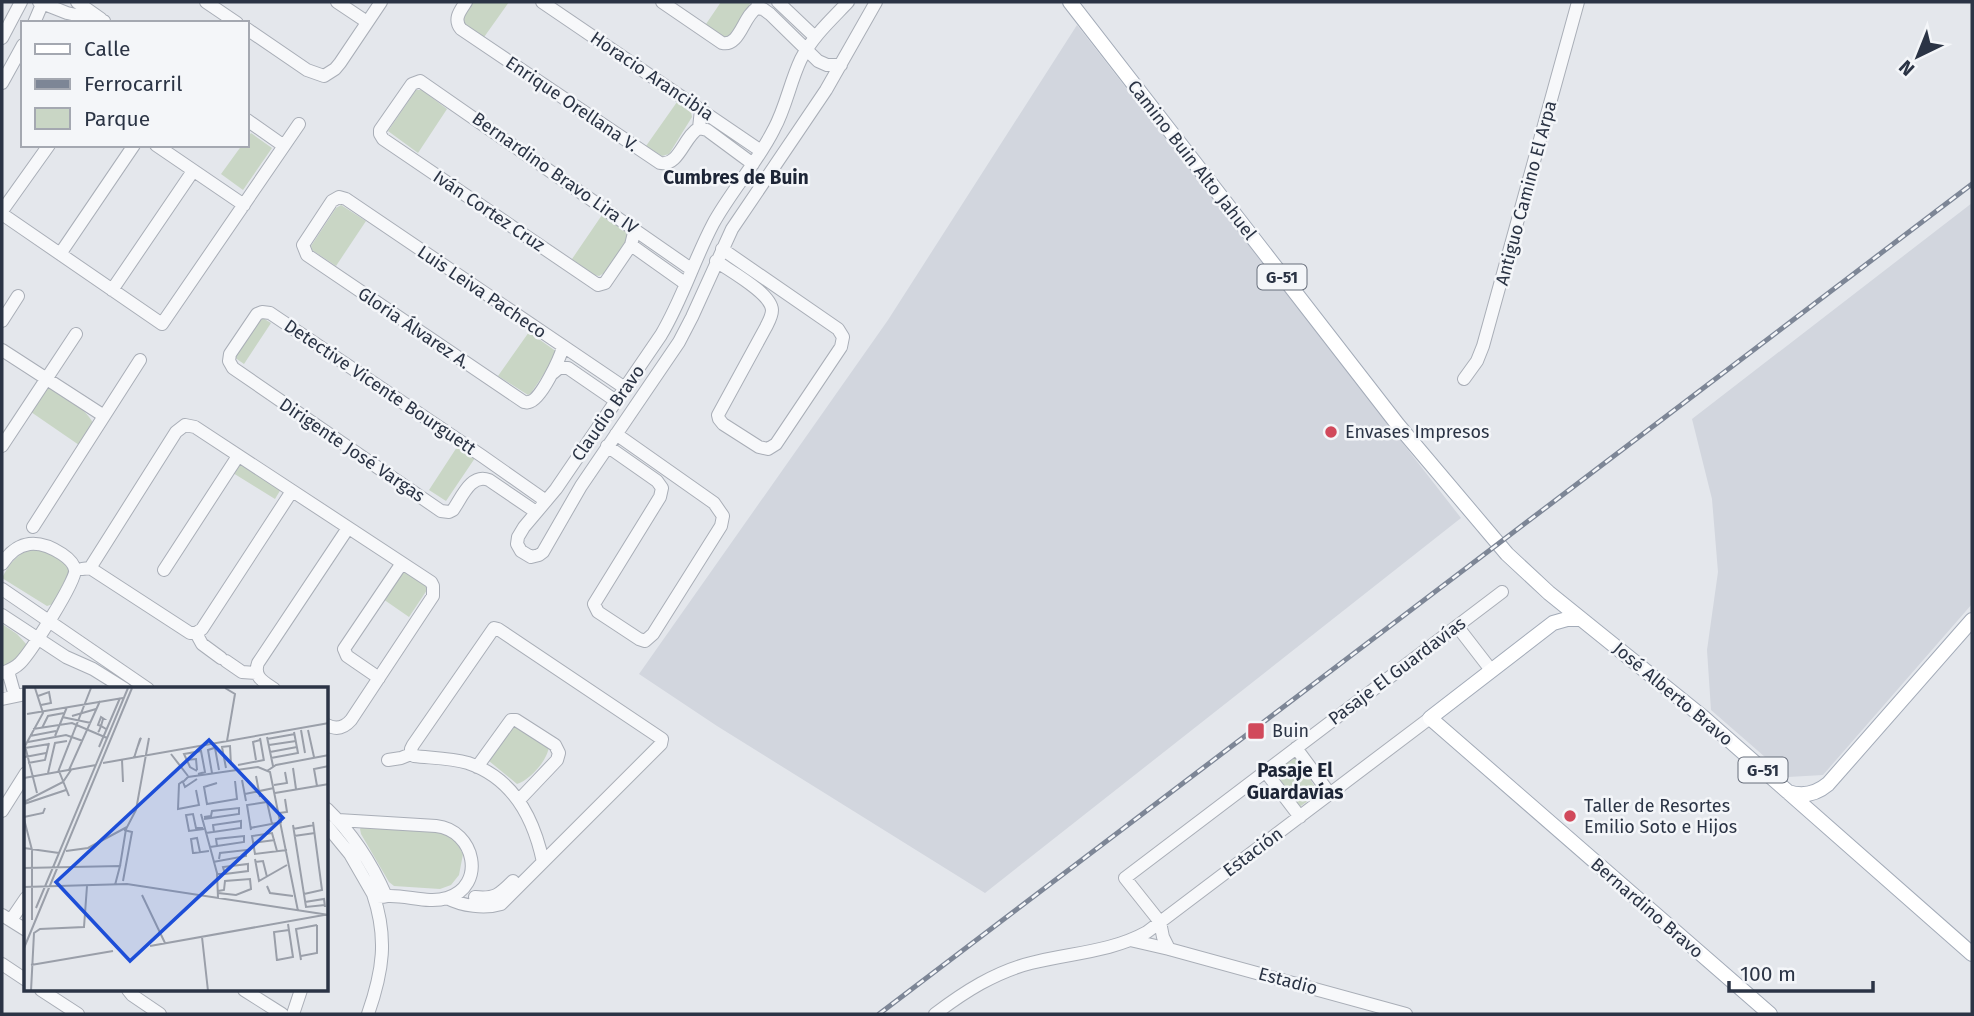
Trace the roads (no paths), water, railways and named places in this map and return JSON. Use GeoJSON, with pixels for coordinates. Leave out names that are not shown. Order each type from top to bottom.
{"type":"FeatureCollection","features":[{"type":"Feature","properties":{"kind":"main road","name":"Camino Buin Alto Jahuel"},"geometry":{"type":"LineString","coordinates":[[1070,2],[1390,415],[1500,547]]}},
{"type":"Feature","properties":{"kind":"main road","name":"José Alberto Bravo"},"geometry":{"type":"LineString","coordinates":[[1500,547],[1549,593],[1696,711],[1972,954]]}},
{"type":"Feature","properties":{"kind":"main road"},"geometry":{"type":"LineString","coordinates":[[1541,631],[1551,612],[1549,593]]}},
{"type":"Feature","properties":{"kind":"main road","name":"Estación"},"geometry":{"type":"LineString","coordinates":[[1430,718],[1541,631],[1560,621],[1581,619]]}},
{"type":"Feature","properties":{"kind":"main road"},"geometry":{"type":"LineString","coordinates":[[1787,791],[1809,794],[1828,784],[1972,620]]}},
{"type":"Feature","properties":{"kind":"main road","name":"Bernardino Bravo"},"geometry":{"type":"LineString","coordinates":[[1430,718],[1770,1014]]}},
{"type":"Feature","properties":{"kind":"street"},"geometry":{"type":"LineString","coordinates":[[2,38],[21,2]]}},
{"type":"Feature","properties":{"kind":"street"},"geometry":{"type":"LineString","coordinates":[[35,21],[42,2],[101,21]]}},
{"type":"Feature","properties":{"kind":"street"},"geometry":{"type":"LineString","coordinates":[[77,2],[104,21]]}},
{"type":"Feature","properties":{"kind":"street"},"geometry":{"type":"LineString","coordinates":[[206,2],[234,21]]}},
{"type":"Feature","properties":{"kind":"street"},"geometry":{"type":"LineString","coordinates":[[337,2],[367,22]]}},
{"type":"Feature","properties":{"kind":"street"},"geometry":{"type":"LineString","coordinates":[[248,31],[307,70],[324,76],[335,69],[381,2]]}},
{"type":"Feature","properties":{"kind":"street","name":"Enrique Orellana V."},"geometry":{"type":"LineString","coordinates":[[466,2],[457,17],[461,29],[660,163],[671,163],[692,132],[699,128]]}},
{"type":"Feature","properties":{"kind":"street","name":"Horacio Arancibia"},"geometry":{"type":"LineString","coordinates":[[542,2],[761,151]]}},
{"type":"Feature","properties":{"kind":"street"},"geometry":{"type":"LineString","coordinates":[[662,2],[722,43],[729,44],[757,5],[771,14],[806,50],[823,63],[841,65]]}},
{"type":"Feature","properties":{"kind":"street"},"geometry":{"type":"LineString","coordinates":[[778,2],[815,37]]}},
{"type":"Feature","properties":{"kind":"street","name":"Claudio Bravo"},"geometry":{"type":"LineString","coordinates":[[848,2],[806,50],[797,67],[780,116],[712,227],[669,321],[565,475],[520,533],[517,540],[520,551],[531,557],[539,555],[546,547],[580,486],[666,361],[692,317],[729,234],[826,90],[876,2]]}},
{"type":"Feature","properties":{"kind":"street","name":"Antiguo Camino El Arpa"},"geometry":{"type":"LineString","coordinates":[[1464,379],[1477,362],[1483,346],[1578,2]]}},
{"type":"Feature","properties":{"kind":"street"},"geometry":{"type":"LineString","coordinates":[[2,83],[21,49]]}},
{"type":"Feature","properties":{"kind":"street","name":"Bernardino Bravo Lira IV"},"geometry":{"type":"LineString","coordinates":[[380,134],[380,130],[412,84],[421,82],[691,269]]}},
{"type":"Feature","properties":{"kind":"street"},"geometry":{"type":"LineString","coordinates":[[699,128],[701,110]]}},
{"type":"Feature","properties":{"kind":"street"},"geometry":{"type":"LineString","coordinates":[[248,121],[284,146]]}},
{"type":"Feature","properties":{"kind":"street"},"geometry":{"type":"LineString","coordinates":[[48,147],[2,212],[162,324],[299,124]]}},
{"type":"Feature","properties":{"kind":"street","name":"Horacio Arancibia"},"geometry":{"type":"LineString","coordinates":[[699,128],[707,130],[753,164]]}},
{"type":"Feature","properties":{"kind":"street","name":"Iván Cortez Cruz"},"geometry":{"type":"LineString","coordinates":[[380,134],[383,139],[595,284],[601,285],[607,281],[631,245]]}},
{"type":"Feature","properties":{"kind":"street"},"geometry":{"type":"LineString","coordinates":[[60,254],[133,147]]}},
{"type":"Feature","properties":{"kind":"street"},"geometry":{"type":"LineString","coordinates":[[159,147],[243,205]]}},
{"type":"Feature","properties":{"kind":"street"},"geometry":{"type":"LineString","coordinates":[[112,290],[193,171]]}},
{"type":"Feature","properties":{"kind":"street","name":"Luis Leiva Pacheco"},"geometry":{"type":"LineString","coordinates":[[303,248],[332,201],[339,197],[346,198],[625,388]]}},
{"type":"Feature","properties":{"kind":"street"},"geometry":{"type":"LineString","coordinates":[[712,227],[720,234],[729,234]]}},
{"type":"Feature","properties":{"kind":"street"},"geometry":{"type":"LineString","coordinates":[[631,245],[635,229]]}},
{"type":"Feature","properties":{"kind":"street","name":"Bernardino Bravo Lira IV"},"geometry":{"type":"LineString","coordinates":[[631,245],[686,284]]}},
{"type":"Feature","properties":{"kind":"street","name":"Gloria Álvarez A."},"geometry":{"type":"LineString","coordinates":[[303,248],[307,254],[521,401],[529,402],[536,398],[553,373]]}},
{"type":"Feature","properties":{"kind":"street"},"geometry":{"type":"LineString","coordinates":[[719,255],[787,294],[838,329],[843,337],[841,346],[771,448],[759,447],[723,424],[719,416],[771,316],[771,305],[764,295],[719,255]]}},
{"type":"Feature","properties":{"kind":"street"},"geometry":{"type":"LineString","coordinates":[[771,305],[787,294]]}},
{"type":"Feature","properties":{"kind":"street"},"geometry":{"type":"LineString","coordinates":[[2,321],[18,296]]}},
{"type":"Feature","properties":{"kind":"street","name":"Detective Vicente Bourguett"},"geometry":{"type":"LineString","coordinates":[[229,361],[230,354],[254,317],[267,312],[546,501]]}},
{"type":"Feature","properties":{"kind":"street"},"geometry":{"type":"LineString","coordinates":[[2,446],[76,334]]}},
{"type":"Feature","properties":{"kind":"street"},"geometry":{"type":"LineString","coordinates":[[553,373],[563,347]]}},
{"type":"Feature","properties":{"kind":"street"},"geometry":{"type":"LineString","coordinates":[[2,350],[104,416]]}},
{"type":"Feature","properties":{"kind":"street","name":"Claudio Bravo"},"geometry":{"type":"LineString","coordinates":[[651,351],[666,361]]}},
{"type":"Feature","properties":{"kind":"street"},"geometry":{"type":"LineString","coordinates":[[33,527],[140,360]]}},
{"type":"Feature","properties":{"kind":"street","name":"Dirigente José Vargas"},"geometry":{"type":"LineString","coordinates":[[229,361],[233,368],[441,511],[453,510],[476,480],[482,456]]}},
{"type":"Feature","properties":{"kind":"street"},"geometry":{"type":"LineString","coordinates":[[553,373],[562,368],[571,369],[616,401]]}},
{"type":"Feature","properties":{"kind":"street"},"geometry":{"type":"LineString","coordinates":[[90,568],[176,432],[188,425],[195,427],[402,563],[430,582],[434,594],[347,724],[336,728],[329,726]]}},
{"type":"Feature","properties":{"kind":"street"},"geometry":{"type":"LineString","coordinates":[[616,434],[714,503],[720,509],[723,519],[653,634],[647,640],[639,639],[598,612],[594,604],[660,497],[660,487],[668,472]]}},
{"type":"Feature","properties":{"kind":"street"},"geometry":{"type":"LineString","coordinates":[[607,446],[660,487],[683,482]]}},
{"type":"Feature","properties":{"kind":"street"},"geometry":{"type":"LineString","coordinates":[[164,570],[239,456]]}},
{"type":"Feature","properties":{"kind":"street","name":"Claudio Bravo"},"geometry":{"type":"LineString","coordinates":[[565,475],[580,486]]}},
{"type":"Feature","properties":{"kind":"street","name":"Detective Vicente Bourguett"},"geometry":{"type":"LineString","coordinates":[[476,480],[489,480],[536,512]]}},
{"type":"Feature","properties":{"kind":"street"},"geometry":{"type":"LineString","coordinates":[[75,570],[90,568],[190,633],[196,633],[202,629],[292,491]]}},
{"type":"Feature","properties":{"kind":"street"},"geometry":{"type":"LineString","coordinates":[[271,687],[257,673],[258,663],[348,528]]}},
{"type":"Feature","properties":{"kind":"street"},"geometry":{"type":"LineString","coordinates":[[2,564],[10,554],[29,543],[50,546],[71,561],[75,570],[73,582],[20,663],[5,672],[14,696]]}},
{"type":"Feature","properties":{"kind":"street"},"geometry":{"type":"LineString","coordinates":[[379,678],[347,656],[344,649],[402,563]]}},
{"type":"Feature","properties":{"kind":"street"},"geometry":{"type":"LineString","coordinates":[[2,589],[145,687]]}},
{"type":"Feature","properties":{"kind":"street","name":"Pasaje El Guardavías"},"geometry":{"type":"LineString","coordinates":[[1160,922],[1125,878],[1502,592]]}},
{"type":"Feature","properties":{"kind":"street"},"geometry":{"type":"LineString","coordinates":[[2,615],[66,657],[93,669],[122,687]]}},
{"type":"Feature","properties":{"kind":"street"},"geometry":{"type":"LineString","coordinates":[[1457,626],[1491,670]]}},
{"type":"Feature","properties":{"kind":"street"},"geometry":{"type":"LineString","coordinates":[[411,754],[413,745],[494,628],[661,738],[661,744],[542,858],[501,904],[492,907],[463,904],[453,895]]}},
{"type":"Feature","properties":{"kind":"street"},"geometry":{"type":"LineString","coordinates":[[196,633],[202,644],[224,659],[246,673],[257,673]]}},
{"type":"Feature","properties":{"kind":"street","name":"Estación"},"geometry":{"type":"LineString","coordinates":[[935,1014],[977,985],[1008,970],[1130,940],[1160,922],[1430,718]]}},
{"type":"Feature","properties":{"kind":"street"},"geometry":{"type":"LineString","coordinates":[[477,767],[511,720],[516,720],[555,745],[559,753],[557,760],[519,800]]}},
{"type":"Feature","properties":{"kind":"street"},"geometry":{"type":"LineString","coordinates":[[1296,748],[1330,794]]}},
{"type":"Feature","properties":{"kind":"street"},"geometry":{"type":"LineString","coordinates":[[388,760],[411,754],[459,761],[477,767],[501,782],[519,800],[530,819],[542,858]]}},
{"type":"Feature","properties":{"kind":"street"},"geometry":{"type":"LineString","coordinates":[[1265,771],[1300,817]]}},
{"type":"Feature","properties":{"kind":"street"},"geometry":{"type":"LineString","coordinates":[[2,811],[24,776]]}},
{"type":"Feature","properties":{"kind":"street"},"geometry":{"type":"LineString","coordinates":[[332,823],[441,826],[456,833],[468,847],[472,867],[468,881],[453,895],[434,900],[379,895]]}},
{"type":"Feature","properties":{"kind":"street"},"geometry":{"type":"LineString","coordinates":[[332,823],[368,860],[379,895],[383,945],[379,979],[368,1014]]}},
{"type":"Feature","properties":{"kind":"street"},"geometry":{"type":"LineString","coordinates":[[24,900],[7,918],[24,929]]}},
{"type":"Feature","properties":{"kind":"street"},"geometry":{"type":"LineString","coordinates":[[1160,922],[1169,949]]}},
{"type":"Feature","properties":{"kind":"street","name":"Estadio"},"geometry":{"type":"LineString","coordinates":[[1130,940],[1406,1014]]}},
{"type":"Feature","properties":{"kind":"street"},"geometry":{"type":"LineString","coordinates":[[2,964],[24,979]]}},
{"type":"Feature","properties":{"kind":"street"},"geometry":{"type":"LineString","coordinates":[[44,992],[78,1014]]}},
{"type":"Feature","properties":{"kind":"street"},"geometry":{"type":"LineString","coordinates":[[130,992],[160,1014]]}},
{"type":"Feature","properties":{"kind":"street"},"geometry":{"type":"LineString","coordinates":[[247,992],[282,1014]]}},
{"type":"Feature","properties":{"kind":"street"},"geometry":{"type":"LineString","coordinates":[[293,1014],[300,992]]}},
{"type":"Feature","properties":{"kind":"railway"},"geometry":{"type":"LineString","coordinates":[[879,1014],[1972,184]]}},
{"type":"Feature","properties":{"kind":"place","name":"Envases Impresos"},"geometry":{"type":"Point","coordinates":[1331,432]}},
{"type":"Feature","properties":{"kind":"place","name":"Buin"},"geometry":{"type":"Point","coordinates":[1256,731]}},
{"type":"Feature","properties":{"kind":"place","name":"Taller de Resortes Emilio Soto e Hijos"},"geometry":{"type":"Point","coordinates":[1570,816]}},
{"type":"Feature","properties":{"kind":"district","name":"Cumbres de Buin"},"geometry":{"type":"Point","coordinates":[736,177]}},
{"type":"Feature","properties":{"kind":"district","name":"Pasaje El Guardavías"},"geometry":{"type":"Point","coordinates":[1295,781]}}]}
